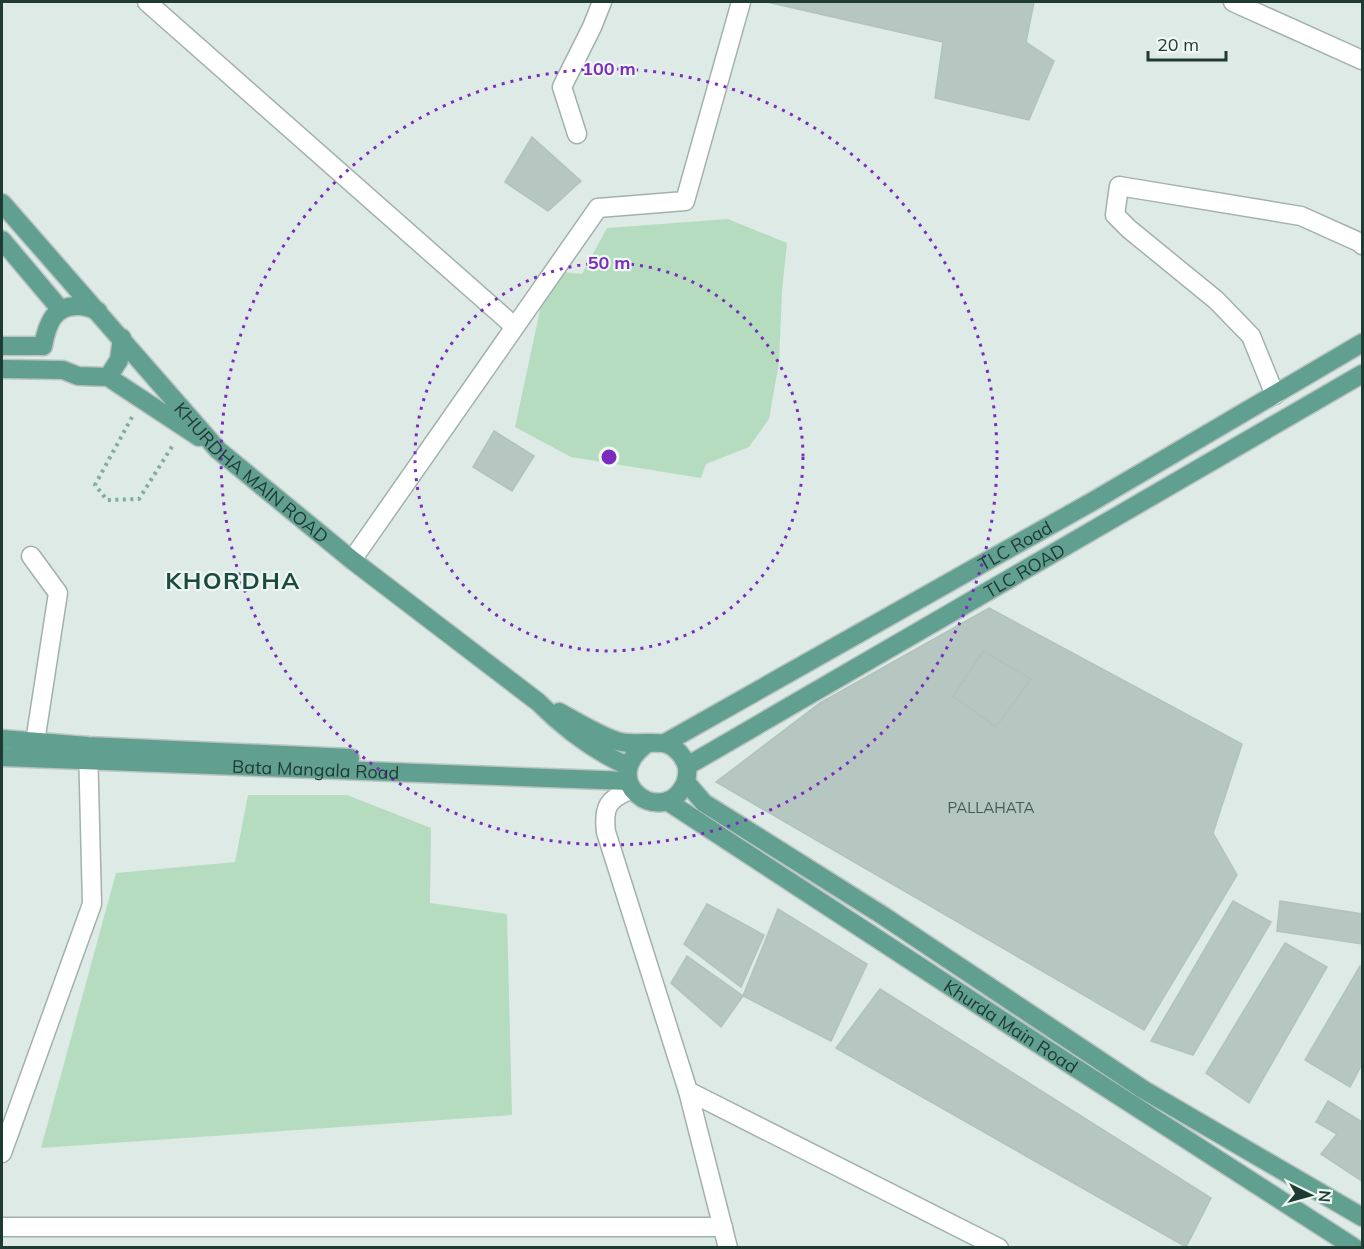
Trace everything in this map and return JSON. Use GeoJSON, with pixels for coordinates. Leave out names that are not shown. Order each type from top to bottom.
{"type":"FeatureCollection","features":[{"type":"Feature","properties":{"kind":"main road","name":"KHURDHA MAIN ROAD"},"geometry":{"type":"LineString","coordinates":[[2,203],[218,450],[352,560],[538,702]]}},
{"type":"Feature","properties":{"kind":"main road"},"geometry":{"type":"LineString","coordinates":[[2,240],[61,310]]}},
{"type":"Feature","properties":{"kind":"main road"},"geometry":{"type":"LineString","coordinates":[[63,370],[43,346],[47,323],[61,310],[79,306],[98,311]]}},
{"type":"Feature","properties":{"kind":"main road"},"geometry":{"type":"LineString","coordinates":[[108,377],[119,360],[122,338]]}},
{"type":"Feature","properties":{"kind":"main road","name":"TLC Road"},"geometry":{"type":"LineString","coordinates":[[665,743],[982,565],[1362,343]]}},
{"type":"Feature","properties":{"kind":"main road"},"geometry":{"type":"LineString","coordinates":[[2,346],[43,346]]}},
{"type":"Feature","properties":{"kind":"main road"},"geometry":{"type":"LineString","coordinates":[[2,369],[63,370],[78,376],[108,377],[218,450]]}},
{"type":"Feature","properties":{"kind":"main road","name":"TLC ROAD"},"geometry":{"type":"LineString","coordinates":[[687,774],[1362,374]]}},
{"type":"Feature","properties":{"kind":"main road"},"geometry":{"type":"LineString","coordinates":[[538,702],[560,724],[604,754],[629,777],[642,798],[654,803],[667,801],[679,794],[687,774]]}},
{"type":"Feature","properties":{"kind":"main road"},"geometry":{"type":"LineString","coordinates":[[538,702],[619,742],[645,745],[665,743],[679,752],[687,774],[704,803],[882,915],[1144,1090],[1362,1217]]}},
{"type":"Feature","properties":{"kind":"main road","name":"Bata Mangala Road"},"geometry":{"type":"LineString","coordinates":[[2,739],[35,742],[88,753]]}},
{"type":"Feature","properties":{"kind":"main road"},"geometry":{"type":"LineString","coordinates":[[629,777],[634,754],[645,745]]}},
{"type":"Feature","properties":{"kind":"main road","name":"Bata Mangala Road"},"geometry":{"type":"LineString","coordinates":[[2,757],[88,753],[629,777]]}},
{"type":"Feature","properties":{"kind":"main road","name":"Khurda Main Road"},"geometry":{"type":"LineString","coordinates":[[667,801],[1355,1248]]}},
{"type":"Feature","properties":{"kind":"street"},"geometry":{"type":"LineString","coordinates":[[147,2],[514,326]]}},
{"type":"Feature","properties":{"kind":"street"},"geometry":{"type":"LineString","coordinates":[[578,134],[562,87],[602,2]]}},
{"type":"Feature","properties":{"kind":"street"},"geometry":{"type":"LineString","coordinates":[[352,560],[598,208],[685,201],[741,2]]}},
{"type":"Feature","properties":{"kind":"street"},"geometry":{"type":"LineString","coordinates":[[1233,2],[1362,60]]}},
{"type":"Feature","properties":{"kind":"street"},"geometry":{"type":"LineString","coordinates":[[1275,395],[1251,336],[1216,300],[1129,229],[1115,214],[1119,186],[1301,216],[1362,245]]}},
{"type":"Feature","properties":{"kind":"street"},"geometry":{"type":"LineString","coordinates":[[31,556],[58,593],[35,742]]}},
{"type":"Feature","properties":{"kind":"street"},"geometry":{"type":"LineString","coordinates":[[2,1153],[92,904],[88,753]]}},
{"type":"Feature","properties":{"kind":"street"},"geometry":{"type":"LineString","coordinates":[[629,777],[607,806],[604,819],[606,832],[688,1091],[728,1248]]}},
{"type":"Feature","properties":{"kind":"street"},"geometry":{"type":"LineString","coordinates":[[688,1091],[967,1239],[999,1248]]}},
{"type":"Feature","properties":{"kind":"street"},"geometry":{"type":"LineString","coordinates":[[2,1227],[723,1227]]}},
{"type":"Feature","properties":{"kind":"path"},"geometry":{"type":"LineString","coordinates":[[142,400],[95,485],[107,500],[139,499],[176,441]]}},
{"type":"Feature","properties":{"kind":"green space"},"geometry":{"type":"Polygon","coordinates":[[[728,219],[787,243],[779,362],[769,419],[749,447],[706,464],[701,478],[571,457],[515,427],[540,310],[553,271],[582,274],[607,228],[728,219]]]}},
{"type":"Feature","properties":{"kind":"green space"},"geometry":{"type":"Polygon","coordinates":[[[248,795],[347,795],[431,828],[430,903],[507,914],[512,1115],[41,1148],[116,873],[235,862],[248,795]]]}},
{"type":"Feature","properties":{"kind":"building"},"geometry":{"type":"Polygon","coordinates":[[[767,2],[1034,2],[1026,42],[1054,61],[1029,120],[935,98],[943,42],[767,2]]]}},
{"type":"Feature","properties":{"kind":"building"},"geometry":{"type":"Polygon","coordinates":[[[532,137],[581,181],[548,211],[505,182],[532,137]]]}},
{"type":"Feature","properties":{"kind":"building"},"geometry":{"type":"Polygon","coordinates":[[[494,431],[534,456],[512,491],[473,467],[494,431]]]}},
{"type":"Feature","properties":{"kind":"building"},"geometry":{"type":"Polygon","coordinates":[[[989,608],[1242,744],[1213,833],[1237,875],[1144,1030],[716,782],[820,703],[989,608]]]}},
{"type":"Feature","properties":{"kind":"building"},"geometry":{"type":"Polygon","coordinates":[[[983,651],[1031,679],[996,727],[953,696],[983,651]]]}},
{"type":"Feature","properties":{"kind":"building"},"geometry":{"type":"Polygon","coordinates":[[[1233,901],[1271,922],[1193,1055],[1151,1041],[1233,901]]]}},
{"type":"Feature","properties":{"kind":"building"},"geometry":{"type":"Polygon","coordinates":[[[1280,901],[1362,914],[1362,944],[1277,931],[1280,901]]]}},
{"type":"Feature","properties":{"kind":"building"},"geometry":{"type":"Polygon","coordinates":[[[707,904],[764,935],[741,987],[684,944],[707,904]]]}},
{"type":"Feature","properties":{"kind":"building"},"geometry":{"type":"Polygon","coordinates":[[[778,909],[867,964],[831,1041],[743,996],[778,909]]]}},
{"type":"Feature","properties":{"kind":"building"},"geometry":{"type":"Polygon","coordinates":[[[1285,943],[1327,967],[1249,1103],[1206,1073],[1285,943]]]}},
{"type":"Feature","properties":{"kind":"building"},"geometry":{"type":"Polygon","coordinates":[[[687,956],[743,996],[721,1027],[671,983],[687,956]]]}},
{"type":"Feature","properties":{"kind":"building"},"geometry":{"type":"Polygon","coordinates":[[[1360,966],[1362,967],[1362,1064],[1350,1087],[1305,1060],[1360,966]]]}},
{"type":"Feature","properties":{"kind":"building"},"geometry":{"type":"Polygon","coordinates":[[[880,989],[1211,1198],[1186,1247],[836,1048],[880,989]]]}},
{"type":"Feature","properties":{"kind":"building"},"geometry":{"type":"Polygon","coordinates":[[[1328,1101],[1362,1122],[1362,1181],[1321,1154],[1337,1134],[1316,1122],[1328,1101]]]}},
{"type":"Feature","properties":{"kind":"district","name":"KHORDHA"},"geometry":{"type":"Point","coordinates":[233,580]}}]}
